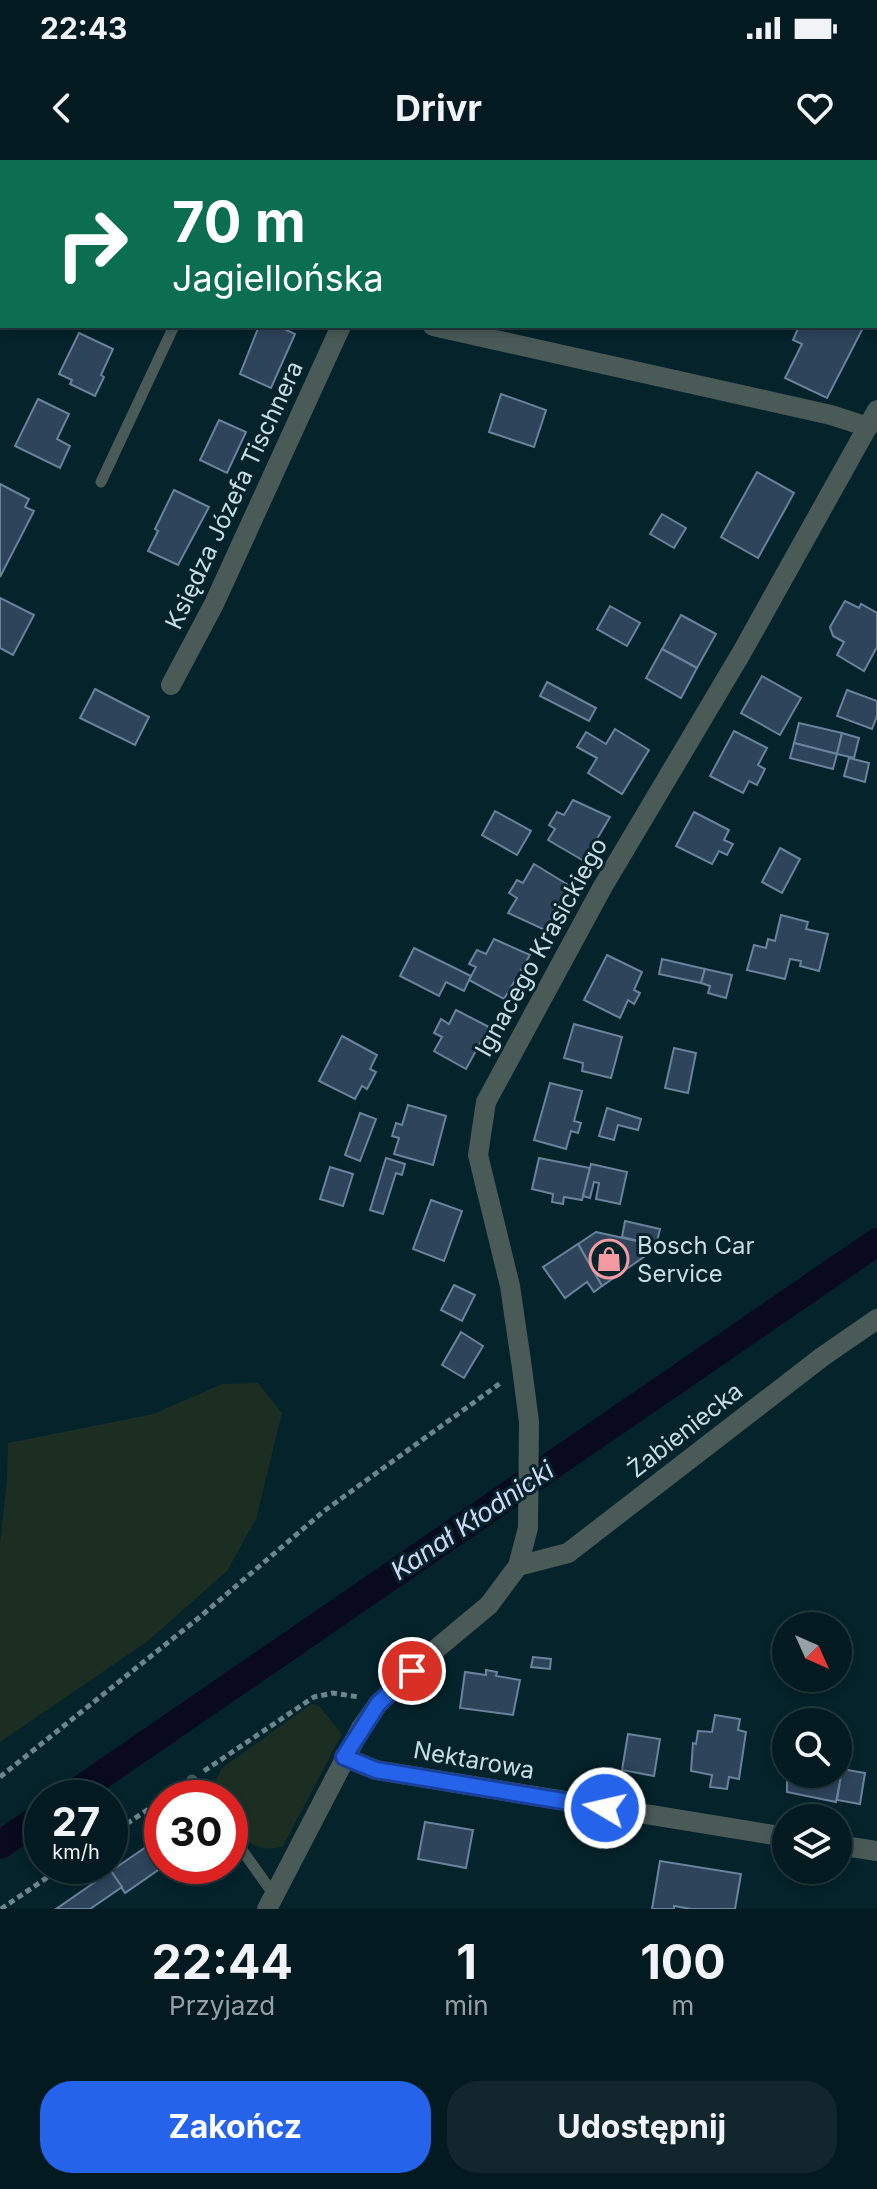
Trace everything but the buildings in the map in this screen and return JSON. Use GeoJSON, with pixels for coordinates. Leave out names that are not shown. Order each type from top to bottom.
{"type":"FeatureCollection","features":[{"type":"Feature","properties":{"kind":"street","name":"Księdza Józefa Tischnera"},"geometry":{"type":"LineString","coordinates":[[171,685],[214,604],[340,328]]}},
{"type":"Feature","properties":{"kind":"street"},"geometry":{"type":"LineString","coordinates":[[442,328],[831,415],[872,418]]}},
{"type":"Feature","properties":{"kind":"street","name":"Ignacego Krasickiego"},"geometry":{"type":"LineString","coordinates":[[518,1566],[528,1528],[529,1422],[510,1286],[478,1155],[486,1102],[602,888],[742,652],[872,418]]}},
{"type":"Feature","properties":{"kind":"street","name":"Żabieniecka"},"geometry":{"type":"LineString","coordinates":[[518,1566],[568,1553],[822,1357],[877,1319]]}},
{"type":"Feature","properties":{"kind":"street"},"geometry":{"type":"LineString","coordinates":[[271,1902],[344,1757],[378,1704],[429,1655],[489,1605],[518,1566]]}},
{"type":"Feature","properties":{"kind":"street","name":"Nektarowa"},"geometry":{"type":"LineString","coordinates":[[344,1757],[376,1770],[772,1835]]}},
{"type":"Feature","properties":{"kind":"street"},"geometry":{"type":"LineString","coordinates":[[852,1847],[877,1851]]}},
{"type":"Feature","properties":{"kind":"lane"},"geometry":{"type":"LineString","coordinates":[[101,482],[173,328]]}},
{"type":"Feature","properties":{"kind":"lane"},"geometry":{"type":"LineString","coordinates":[[248,1863],[271,1902]]}},
{"type":"Feature","properties":{"kind":"path"},"geometry":{"type":"LineString","coordinates":[[0,1777],[201,1616],[324,1511],[522,1368]]}},
{"type":"Feature","properties":{"kind":"path"},"geometry":{"type":"LineString","coordinates":[[192,1780],[314,1697],[333,1693],[351,1694],[378,1704]]}},
{"type":"Feature","properties":{"kind":"path"},"geometry":{"type":"LineString","coordinates":[[1,1909],[38,1884]]}},
{"type":"Feature","properties":{"kind":"green space"},"geometry":{"type":"Polygon","coordinates":[[[258,1383],[282,1413],[256,1519],[227,1571],[148,1641],[0,1742],[0,1545],[8,1443],[153,1414],[222,1384],[258,1383]]]}},
{"type":"Feature","properties":{"kind":"green space"},"geometry":{"type":"Polygon","coordinates":[[[311,1704],[319,1706],[342,1734],[283,1846],[260,1847],[248,1841],[248,1780],[216,1780],[222,1768],[311,1704]]]}},
{"type":"Feature","properties":{"kind":"waterway","name":"Kanał Kłodnicki"},"geometry":{"type":"LineString","coordinates":[[94,1780],[877,1242]]}},
{"type":"Feature","properties":{"kind":"waterway","name":"Kanał Kłodnicki"},"geometry":{"type":"LineString","coordinates":[[0,1845],[24,1828]]}},
{"type":"Feature","properties":{"kind":"place","name":"Bosch Car Service"},"geometry":{"type":"Point","coordinates":[609,1259]}},
{"type":"Feature","properties":{"kind":"route"},"geometry":{"type":"LineString","coordinates":[[412,1671],[378,1704],[344,1757],[376,1770],[605,1808]]}}]}
